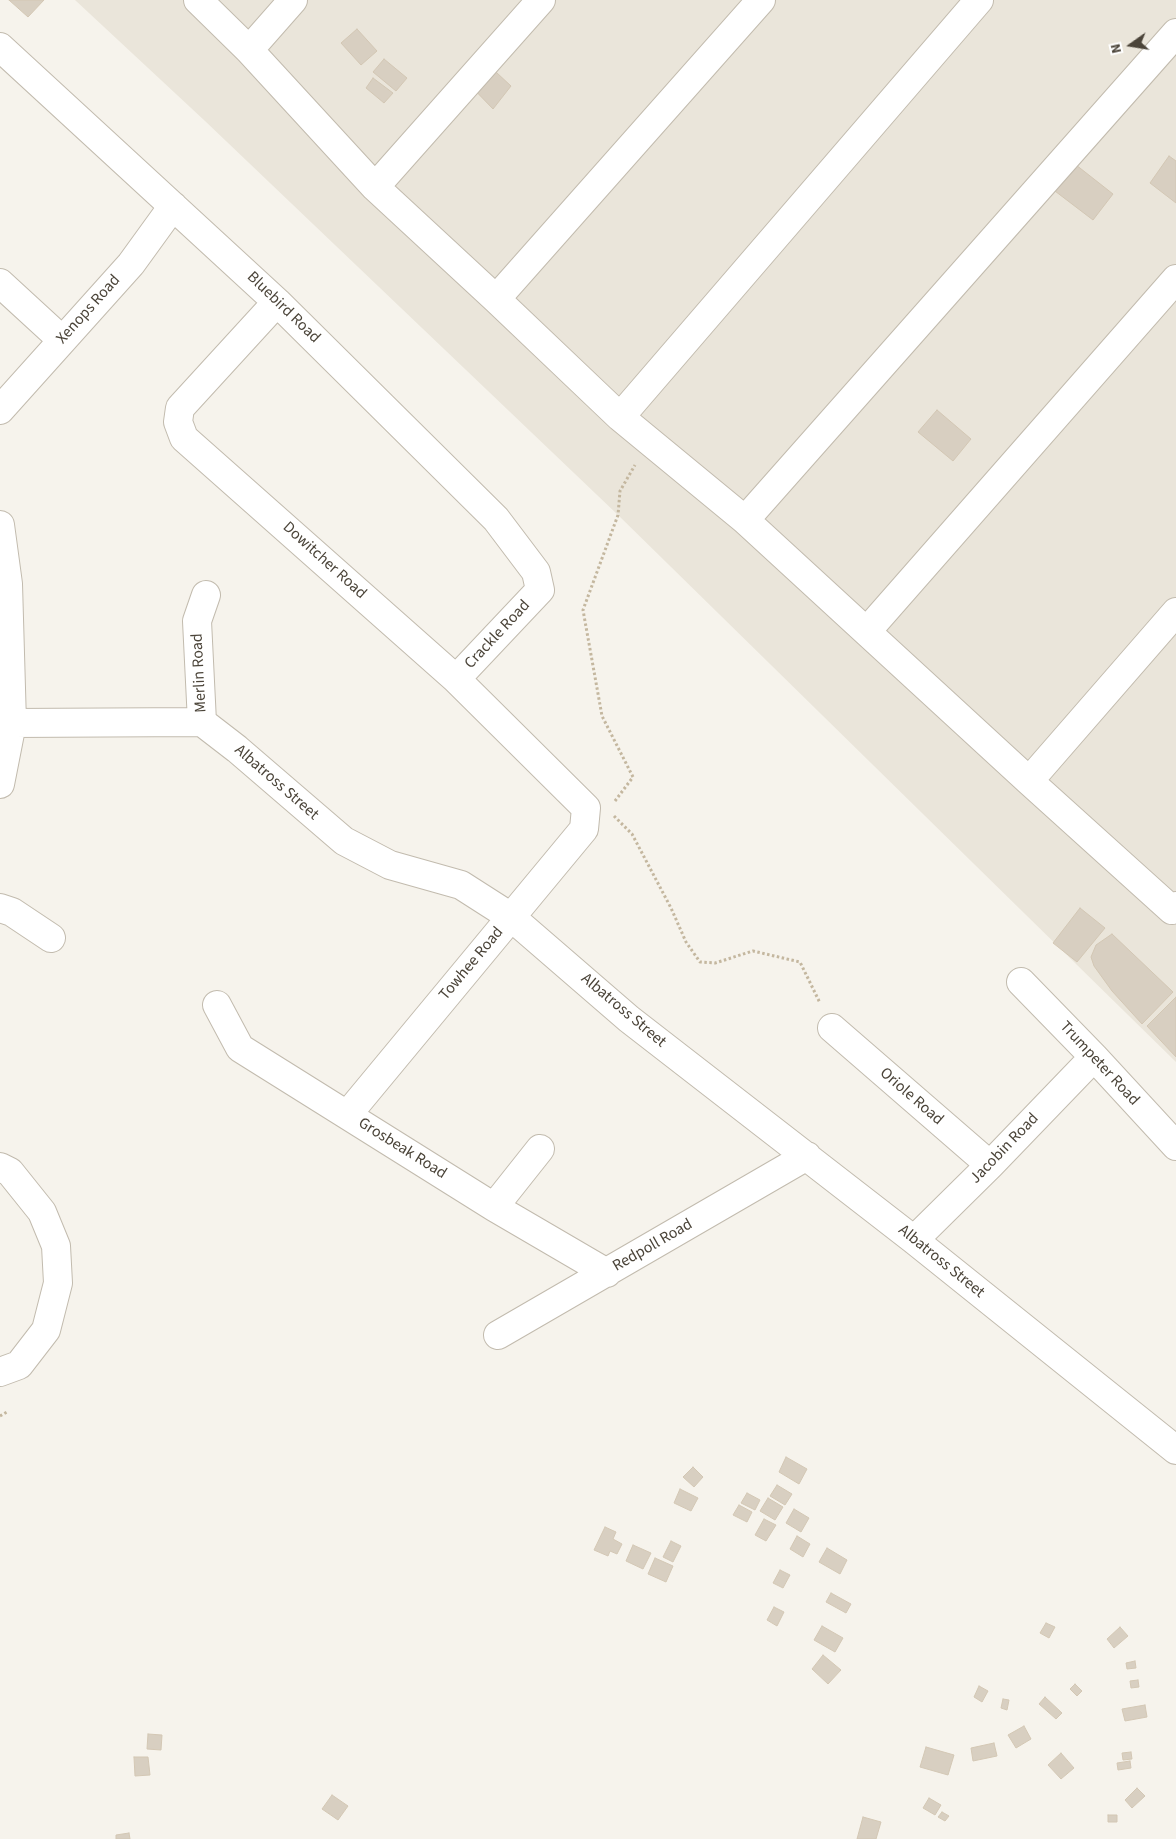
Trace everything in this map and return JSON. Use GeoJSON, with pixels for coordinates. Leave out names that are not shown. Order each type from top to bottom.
{"type":"FeatureCollection","features":[{"type":"Feature","properties":{"kind":"street"},"geometry":{"type":"LineString","coordinates":[[198,0],[249,50],[375,187],[620,417],[745,520],[1172,910],[1176,906]]}},
{"type":"Feature","properties":{"kind":"street"},"geometry":{"type":"LineString","coordinates":[[249,50],[293,0]]}},
{"type":"Feature","properties":{"kind":"street"},"geometry":{"type":"LineString","coordinates":[[375,187],[541,0]]}},
{"type":"Feature","properties":{"kind":"street"},"geometry":{"type":"LineString","coordinates":[[496,299],[760,0]]}},
{"type":"Feature","properties":{"kind":"street"},"geometry":{"type":"LineString","coordinates":[[620,417],[980,0]]}},
{"type":"Feature","properties":{"kind":"street"},"geometry":{"type":"LineString","coordinates":[[745,520],[1176,33]]}},
{"type":"Feature","properties":{"kind":"street","name":"Bluebird Road"},"geometry":{"type":"LineString","coordinates":[[0,47],[277,302],[496,519],[536,572],[540,590]]}},
{"type":"Feature","properties":{"kind":"street","name":"Xenops Road"},"geometry":{"type":"LineString","coordinates":[[0,410],[131,264],[173,206]]}},
{"type":"Feature","properties":{"kind":"street"},"geometry":{"type":"LineString","coordinates":[[867,631],[1176,278]]}},
{"type":"Feature","properties":{"kind":"street"},"geometry":{"type":"LineString","coordinates":[[0,283],[62,340]]}},
{"type":"Feature","properties":{"kind":"street","name":"Dowitcher Road"},"geometry":{"type":"LineString","coordinates":[[277,302],[180,408],[178,422],[184,438],[599,807]]}},
{"type":"Feature","properties":{"kind":"street"},"geometry":{"type":"LineString","coordinates":[[0,525],[8,584],[12,723],[0,784]]}},
{"type":"Feature","properties":{"kind":"street","name":"Crackle Road"},"geometry":{"type":"LineString","coordinates":[[456,679],[540,590]]}},
{"type":"Feature","properties":{"kind":"street","name":"Merlin Road"},"geometry":{"type":"LineString","coordinates":[[202,722],[197,621],[206,595]]}},
{"type":"Feature","properties":{"kind":"street"},"geometry":{"type":"LineString","coordinates":[[1029,781],[1176,612]]}},
{"type":"Feature","properties":{"kind":"street"},"geometry":{"type":"LineString","coordinates":[[12,723],[202,722]]}},
{"type":"Feature","properties":{"kind":"street","name":"Albatross Street"},"geometry":{"type":"LineString","coordinates":[[202,722],[237,749],[344,841],[390,865],[461,885],[511,916],[629,1019],[808,1156],[1176,1450]]}},
{"type":"Feature","properties":{"kind":"street","name":"Towhee Road"},"geometry":{"type":"LineString","coordinates":[[348,1114],[584,829],[599,807]]}},
{"type":"Feature","properties":{"kind":"street"},"geometry":{"type":"LineString","coordinates":[[0,908],[12,912],[51,938]]}},
{"type":"Feature","properties":{"kind":"street","name":"Trumpeter Road"},"geometry":{"type":"LineString","coordinates":[[1021,982],[1094,1057],[1176,1146]]}},
{"type":"Feature","properties":{"kind":"street","name":"Grosbeak Road"},"geometry":{"type":"LineString","coordinates":[[217,1006],[240,1048],[494,1207],[607,1273]]}},
{"type":"Feature","properties":{"kind":"street","name":"Oriole Road"},"geometry":{"type":"LineString","coordinates":[[832,1028],[990,1165]]}},
{"type":"Feature","properties":{"kind":"street","name":"Jacobin Road"},"geometry":{"type":"LineString","coordinates":[[914,1240],[990,1165],[1094,1057]]}},
{"type":"Feature","properties":{"kind":"street"},"geometry":{"type":"LineString","coordinates":[[494,1207],[540,1149]]}},
{"type":"Feature","properties":{"kind":"street","name":"Redpoll Road"},"geometry":{"type":"LineString","coordinates":[[498,1335],[808,1156]]}},
{"type":"Feature","properties":{"kind":"street"},"geometry":{"type":"LineString","coordinates":[[0,1167],[10,1172],[42,1212],[56,1246],[58,1283],[46,1330],[19,1365],[0,1372]]}},
{"type":"Feature","properties":{"kind":"path"},"geometry":{"type":"LineString","coordinates":[[636,463],[620,491],[618,515],[583,610],[602,716],[633,777],[599,807],[615,817],[632,834],[671,908],[686,942],[700,962],[715,963],[752,951],[800,962],[832,1028]]}},
{"type":"Feature","properties":{"kind":"path"},"geometry":{"type":"LineString","coordinates":[[0,1416],[7,1412]]}},
{"type":"Feature","properties":{"kind":"shaded area"},"geometry":{"type":"Polygon","coordinates":[[[75,0],[1176,0],[1176,1062],[618,515],[205,121],[75,0]]]}},
{"type":"Feature","properties":{"kind":"building"},"geometry":{"type":"Polygon","coordinates":[[[9,0],[44,0],[28,17],[9,0]]]}},
{"type":"Feature","properties":{"kind":"building"},"geometry":{"type":"Polygon","coordinates":[[[357,29],[377,51],[361,65],[341,43],[357,29]]]}},
{"type":"Feature","properties":{"kind":"building"},"geometry":{"type":"Polygon","coordinates":[[[384,59],[407,78],[396,91],[373,72],[384,59]]]}},
{"type":"Feature","properties":{"kind":"building"},"geometry":{"type":"Polygon","coordinates":[[[483,60],[511,86],[493,109],[466,81],[483,60]]]}},
{"type":"Feature","properties":{"kind":"building"},"geometry":{"type":"Polygon","coordinates":[[[373,78],[393,93],[384,103],[366,88],[373,78]]]}},
{"type":"Feature","properties":{"kind":"building"},"geometry":{"type":"Polygon","coordinates":[[[1169,156],[1176,161],[1176,203],[1150,183],[1169,156]]]}},
{"type":"Feature","properties":{"kind":"building"},"geometry":{"type":"Polygon","coordinates":[[[1071,161],[1113,194],[1093,220],[1051,188],[1071,161]]]}},
{"type":"Feature","properties":{"kind":"building"},"geometry":{"type":"Polygon","coordinates":[[[937,410],[971,439],[953,461],[918,432],[937,410]]]}},
{"type":"Feature","properties":{"kind":"building"},"geometry":{"type":"Polygon","coordinates":[[[1080,908],[1105,928],[1077,962],[1053,943],[1080,908]]]}},
{"type":"Feature","properties":{"kind":"building"},"geometry":{"type":"Polygon","coordinates":[[[1112,934],[1173,992],[1142,1024],[1112,991],[1094,966],[1091,957],[1096,945],[1112,934]]]}},
{"type":"Feature","properties":{"kind":"building"},"geometry":{"type":"Polygon","coordinates":[[[1176,997],[1176,1057],[1147,1026],[1176,997]]]}},
{"type":"Feature","properties":{"kind":"building"},"geometry":{"type":"Polygon","coordinates":[[[786,1457],[807,1469],[799,1484],[779,1472],[786,1457]]]}},
{"type":"Feature","properties":{"kind":"building"},"geometry":{"type":"Polygon","coordinates":[[[693,1467],[703,1477],[694,1487],[683,1477],[693,1467]]]}},
{"type":"Feature","properties":{"kind":"building"},"geometry":{"type":"Polygon","coordinates":[[[777,1485],[792,1494],[785,1505],[770,1496],[777,1485]]]}},
{"type":"Feature","properties":{"kind":"building"},"geometry":{"type":"Polygon","coordinates":[[[680,1489],[698,1498],[691,1511],[674,1503],[680,1489]]]}},
{"type":"Feature","properties":{"kind":"building"},"geometry":{"type":"Polygon","coordinates":[[[747,1493],[760,1500],[755,1510],[741,1503],[747,1493]]]}},
{"type":"Feature","properties":{"kind":"building"},"geometry":{"type":"Polygon","coordinates":[[[768,1498],[783,1507],[775,1520],[760,1511],[768,1498]]]}},
{"type":"Feature","properties":{"kind":"building"},"geometry":{"type":"Polygon","coordinates":[[[739,1505],[752,1512],[747,1522],[733,1515],[739,1505]]]}},
{"type":"Feature","properties":{"kind":"building"},"geometry":{"type":"Polygon","coordinates":[[[794,1509],[809,1518],[801,1532],[786,1523],[794,1509]]]}},
{"type":"Feature","properties":{"kind":"building"},"geometry":{"type":"Polygon","coordinates":[[[764,1519],[776,1525],[766,1541],[755,1535],[764,1519]]]}},
{"type":"Feature","properties":{"kind":"building"},"geometry":{"type":"Polygon","coordinates":[[[605,1527],[616,1532],[613,1539],[622,1544],[617,1554],[610,1551],[608,1556],[594,1550],[605,1527]]]}},
{"type":"Feature","properties":{"kind":"building"},"geometry":{"type":"Polygon","coordinates":[[[797,1536],[810,1544],[803,1557],[790,1549],[797,1536]]]}},
{"type":"Feature","properties":{"kind":"building"},"geometry":{"type":"Polygon","coordinates":[[[671,1541],[681,1546],[673,1562],[663,1557],[671,1541]]]}},
{"type":"Feature","properties":{"kind":"building"},"geometry":{"type":"Polygon","coordinates":[[[633,1545],[651,1553],[643,1569],[626,1561],[633,1545]]]}},
{"type":"Feature","properties":{"kind":"building"},"geometry":{"type":"Polygon","coordinates":[[[827,1548],[847,1560],[840,1574],[819,1562],[827,1548]]]}},
{"type":"Feature","properties":{"kind":"building"},"geometry":{"type":"Polygon","coordinates":[[[655,1558],[673,1566],[666,1582],[648,1574],[655,1558]]]}},
{"type":"Feature","properties":{"kind":"building"},"geometry":{"type":"Polygon","coordinates":[[[780,1570],[790,1575],[783,1588],[773,1583],[780,1570]]]}},
{"type":"Feature","properties":{"kind":"building"},"geometry":{"type":"Polygon","coordinates":[[[831,1593],[851,1604],[846,1613],[826,1602],[831,1593]]]}},
{"type":"Feature","properties":{"kind":"building"},"geometry":{"type":"Polygon","coordinates":[[[774,1607],[784,1612],[777,1626],[767,1620],[774,1607]]]}},
{"type":"Feature","properties":{"kind":"building"},"geometry":{"type":"Polygon","coordinates":[[[1046,1623],[1055,1627],[1049,1638],[1040,1633],[1046,1623]]]}},
{"type":"Feature","properties":{"kind":"building"},"geometry":{"type":"Polygon","coordinates":[[[822,1626],[843,1638],[835,1652],[814,1640],[822,1626]]]}},
{"type":"Feature","properties":{"kind":"building"},"geometry":{"type":"Polygon","coordinates":[[[1120,1627],[1128,1636],[1114,1648],[1107,1639],[1120,1627]]]}},
{"type":"Feature","properties":{"kind":"building"},"geometry":{"type":"Polygon","coordinates":[[[823,1655],[841,1670],[828,1684],[812,1669],[823,1655]]]}},
{"type":"Feature","properties":{"kind":"building"},"geometry":{"type":"Polygon","coordinates":[[[1135,1661],[1136,1668],[1127,1669],[1126,1663],[1135,1661]]]}},
{"type":"Feature","properties":{"kind":"building"},"geometry":{"type":"Polygon","coordinates":[[[1138,1680],[1139,1687],[1131,1688],[1130,1681],[1138,1680]]]}},
{"type":"Feature","properties":{"kind":"building"},"geometry":{"type":"Polygon","coordinates":[[[1075,1684],[1082,1691],[1077,1696],[1070,1689],[1075,1684]]]}},
{"type":"Feature","properties":{"kind":"building"},"geometry":{"type":"Polygon","coordinates":[[[979,1686],[988,1691],[982,1702],[974,1697],[979,1686]]]}},
{"type":"Feature","properties":{"kind":"building"},"geometry":{"type":"Polygon","coordinates":[[[1045,1697],[1062,1713],[1056,1719],[1039,1704],[1045,1697]]]}},
{"type":"Feature","properties":{"kind":"building"},"geometry":{"type":"Polygon","coordinates":[[[1003,1699],[1009,1700],[1007,1710],[1001,1708],[1003,1699]]]}},
{"type":"Feature","properties":{"kind":"building"},"geometry":{"type":"Polygon","coordinates":[[[1145,1705],[1147,1717],[1125,1721],[1122,1709],[1145,1705]]]}},
{"type":"Feature","properties":{"kind":"building"},"geometry":{"type":"Polygon","coordinates":[[[1024,1726],[1031,1739],[1016,1748],[1008,1735],[1024,1726]]]}},
{"type":"Feature","properties":{"kind":"building"},"geometry":{"type":"Polygon","coordinates":[[[148,1734],[162,1735],[161,1750],[147,1749],[148,1734]]]}},
{"type":"Feature","properties":{"kind":"building"},"geometry":{"type":"Polygon","coordinates":[[[994,1743],[997,1756],[973,1761],[971,1748],[994,1743]]]}},
{"type":"Feature","properties":{"kind":"building"},"geometry":{"type":"Polygon","coordinates":[[[926,1747],[954,1755],[948,1775],[920,1767],[926,1747]]]}},
{"type":"Feature","properties":{"kind":"building"},"geometry":{"type":"Polygon","coordinates":[[[1131,1752],[1132,1759],[1123,1760],[1122,1753],[1131,1752]]]}},
{"type":"Feature","properties":{"kind":"building"},"geometry":{"type":"Polygon","coordinates":[[[1061,1753],[1074,1768],[1061,1779],[1048,1765],[1061,1753]]]}},
{"type":"Feature","properties":{"kind":"building"},"geometry":{"type":"Polygon","coordinates":[[[134,1757],[148,1757],[150,1775],[135,1776],[134,1757]]]}},
{"type":"Feature","properties":{"kind":"building"},"geometry":{"type":"Polygon","coordinates":[[[1130,1761],[1131,1768],[1118,1770],[1117,1763],[1130,1761]]]}},
{"type":"Feature","properties":{"kind":"building"},"geometry":{"type":"Polygon","coordinates":[[[1137,1788],[1145,1796],[1132,1808],[1125,1800],[1137,1788]]]}},
{"type":"Feature","properties":{"kind":"building"},"geometry":{"type":"Polygon","coordinates":[[[332,1795],[348,1806],[338,1820],[322,1809],[332,1795]]]}},
{"type":"Feature","properties":{"kind":"building"},"geometry":{"type":"Polygon","coordinates":[[[929,1798],[941,1805],[935,1815],[923,1808],[929,1798]]]}},
{"type":"Feature","properties":{"kind":"building"},"geometry":{"type":"Polygon","coordinates":[[[942,1812],[949,1816],[945,1821],[938,1817],[942,1812]]]}},
{"type":"Feature","properties":{"kind":"building"},"geometry":{"type":"Polygon","coordinates":[[[1108,1815],[1117,1815],[1117,1822],[1108,1822],[1108,1815]]]}},
{"type":"Feature","properties":{"kind":"building"},"geometry":{"type":"Polygon","coordinates":[[[863,1817],[881,1822],[876,1839],[857,1839],[863,1817]]]}},
{"type":"Feature","properties":{"kind":"building"},"geometry":{"type":"Polygon","coordinates":[[[129,1833],[130,1839],[116,1839],[116,1835],[129,1833]]]}}]}
